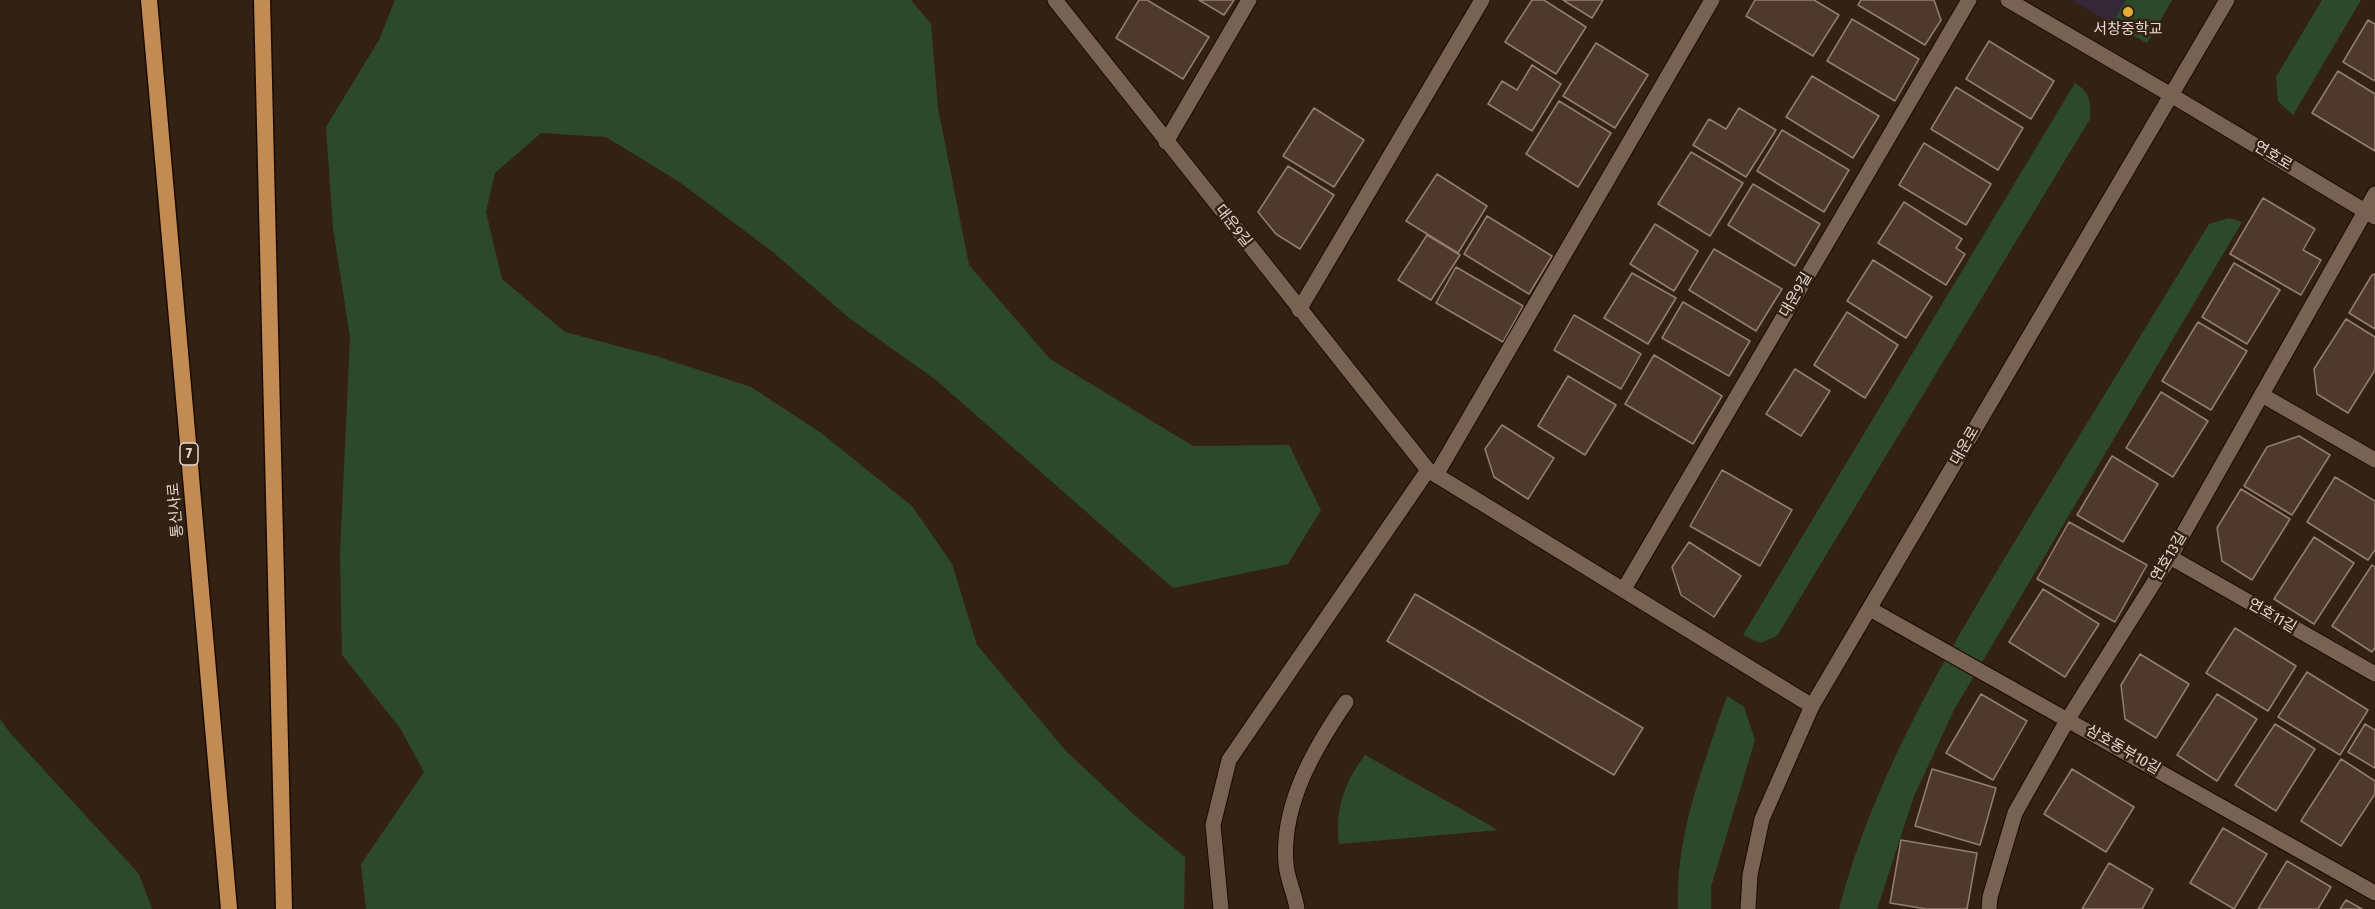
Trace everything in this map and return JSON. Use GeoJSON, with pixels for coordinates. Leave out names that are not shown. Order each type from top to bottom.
{"type":"FeatureCollection","features":[{"type":"Feature","properties":{"kind":"highway","name":"통신사로"},"geometry":{"type":"LineString","coordinates":[[149,0],[229,909]]}},
{"type":"Feature","properties":{"kind":"highway"},"geometry":{"type":"LineString","coordinates":[[262,0],[284,909]]}},
{"type":"Feature","properties":{"kind":"street","name":"대운9길"},"geometry":{"type":"LineString","coordinates":[[1055,0],[1299,310],[1432,473],[1812,706]]}},
{"type":"Feature","properties":{"kind":"street"},"geometry":{"type":"LineString","coordinates":[[1166,142],[1249,0]]}},
{"type":"Feature","properties":{"kind":"street"},"geometry":{"type":"LineString","coordinates":[[1299,310],[1482,0]]}},
{"type":"Feature","properties":{"kind":"street"},"geometry":{"type":"LineString","coordinates":[[1221,909],[1213,825],[1229,760],[1432,473],[1712,0]]}},
{"type":"Feature","properties":{"kind":"street","name":"대운9길"},"geometry":{"type":"LineString","coordinates":[[1624,589],[1969,0]]}},
{"type":"Feature","properties":{"kind":"street"},"geometry":{"type":"LineString","coordinates":[[2008,0],[2171,95]]}},
{"type":"Feature","properties":{"kind":"street","name":"대운로"},"geometry":{"type":"LineString","coordinates":[[1748,909],[1750,875],[1762,819],[1812,706],[2227,0]]}},
{"type":"Feature","properties":{"kind":"street","name":"연호로"},"geometry":{"type":"LineString","coordinates":[[2171,95],[2370,214]]}},
{"type":"Feature","properties":{"kind":"street","name":"연호13길"},"geometry":{"type":"LineString","coordinates":[[1989,909],[1990,897],[2015,813],[2068,719],[2170,557],[2262,395],[2370,214],[2375,194]]}},
{"type":"Feature","properties":{"kind":"street"},"geometry":{"type":"LineString","coordinates":[[2262,395],[2375,460]]}},
{"type":"Feature","properties":{"kind":"street","name":"연호11길"},"geometry":{"type":"LineString","coordinates":[[2170,557],[2375,675]]}},
{"type":"Feature","properties":{"kind":"street","name":"삼호동부10길"},"geometry":{"type":"LineString","coordinates":[[1870,609],[2375,893]]}},
{"type":"Feature","properties":{"kind":"street"},"geometry":{"type":"LineString","coordinates":[[1297,909],[1286,865],[1288,825],[1298,785],[1326,730],[1346,702]]}},
{"type":"Feature","properties":{"kind":"shaded area","name":"서창중학교"},"geometry":{"type":"Polygon","coordinates":[[[2071,0],[2172,0],[2147,43],[2071,0]]]}},
{"type":"Feature","properties":{"kind":"green space"},"geometry":{"type":"Polygon","coordinates":[[[395,0],[911,0],[931,24],[938,108],[969,265],[1050,359],[1193,446],[1289,445],[1321,510],[1288,564],[1173,588],[936,380],[849,318],[773,252],[678,181],[606,137],[541,133],[495,173],[486,212],[502,279],[565,332],[659,357],[751,387],[821,433],[912,506],[952,564],[977,645],[1066,751],[1132,813],[1185,857],[1184,909],[366,909],[361,864],[424,772],[400,728],[342,655],[340,555],[350,337],[333,228],[326,127],[379,40],[395,0]]]}},
{"type":"Feature","properties":{"kind":"green space","name":"서창중학교"},"geometry":{"type":"Polygon","coordinates":[[[2126,0],[2172,0],[2147,43],[2112,24],[2126,0]]]}},
{"type":"Feature","properties":{"kind":"green space"},"geometry":{"type":"Polygon","coordinates":[[[2322,0],[2361,0],[2293,115],[2278,101],[2276,77],[2322,0]]]}},
{"type":"Feature","properties":{"kind":"green space"},"geometry":{"type":"Polygon","coordinates":[[[2075,83],[2087,94],[2090,119],[1777,636],[1761,643],[1743,635],[2075,83]]]}},
{"type":"Feature","properties":{"kind":"green space"},"geometry":{"type":"Polygon","coordinates":[[[2229,218],[2242,222],[1955,708],[1914,796],[1877,909],[1839,909],[1874,806],[1920,707],[1946,659],[2029,518],[2209,224],[2229,218]]]}},
{"type":"Feature","properties":{"kind":"green space"},"geometry":{"type":"Polygon","coordinates":[[[1727,696],[1744,707],[1755,740],[1711,887],[1711,909],[1678,909],[1678,882],[1686,827],[1727,696]]]}},
{"type":"Feature","properties":{"kind":"green space"},"geometry":{"type":"Polygon","coordinates":[[[0,719],[11,734],[139,874],[152,909],[0,909],[0,719]]]}},
{"type":"Feature","properties":{"kind":"green space"},"geometry":{"type":"Polygon","coordinates":[[[1365,755],[1498,830],[1339,844],[1338,819],[1346,786],[1365,755]]]}},
{"type":"Feature","properties":{"kind":"building"},"geometry":{"type":"Polygon","coordinates":[[[1139,0],[1147,0],[1209,37],[1183,79],[1116,38],[1139,0]]]}},
{"type":"Feature","properties":{"kind":"building"},"geometry":{"type":"Polygon","coordinates":[[[1199,0],[1234,0],[1224,15],[1199,0]]]}},
{"type":"Feature","properties":{"kind":"building"},"geometry":{"type":"Polygon","coordinates":[[[1532,0],[1544,0],[1586,27],[1556,74],[1505,42],[1532,0]]]}},
{"type":"Feature","properties":{"kind":"building"},"geometry":{"type":"Polygon","coordinates":[[[1563,0],[1603,0],[1592,18],[1563,0]]]}},
{"type":"Feature","properties":{"kind":"building"},"geometry":{"type":"Polygon","coordinates":[[[1755,0],[1814,0],[1839,15],[1813,56],[1746,16],[1755,0]]]}},
{"type":"Feature","properties":{"kind":"building"},"geometry":{"type":"Polygon","coordinates":[[[1861,0],[1934,0],[1941,20],[1925,45],[1858,5],[1861,0]]]}},
{"type":"Feature","properties":{"kind":"building"},"geometry":{"type":"Polygon","coordinates":[[[1852,19],[1919,59],[1895,101],[1827,61],[1852,19]]]}},
{"type":"Feature","properties":{"kind":"building"},"geometry":{"type":"Polygon","coordinates":[[[2368,20],[2375,24],[2375,81],[2343,62],[2368,20]]]}},
{"type":"Feature","properties":{"kind":"building"},"geometry":{"type":"Polygon","coordinates":[[[1989,41],[2054,81],[2031,119],[1966,79],[1989,41]]]}},
{"type":"Feature","properties":{"kind":"building"},"geometry":{"type":"Polygon","coordinates":[[[1596,43],[1648,75],[1615,128],[1563,96],[1596,43]]]}},
{"type":"Feature","properties":{"kind":"building"},"geometry":{"type":"Polygon","coordinates":[[[1532,65],[1561,84],[1532,131],[1488,104],[1502,81],[1517,90],[1532,65]]]}},
{"type":"Feature","properties":{"kind":"building"},"geometry":{"type":"Polygon","coordinates":[[[2338,71],[2375,94],[2375,151],[2312,113],[2338,71]]]}},
{"type":"Feature","properties":{"kind":"building"},"geometry":{"type":"Polygon","coordinates":[[[1812,76],[1879,116],[1853,158],[1786,117],[1812,76]]]}},
{"type":"Feature","properties":{"kind":"building"},"geometry":{"type":"Polygon","coordinates":[[[1956,87],[2023,128],[1998,170],[1931,129],[1956,87]]]}},
{"type":"Feature","properties":{"kind":"building"},"geometry":{"type":"Polygon","coordinates":[[[1559,101],[1611,133],[1578,187],[1526,154],[1559,101]]]}},
{"type":"Feature","properties":{"kind":"building"},"geometry":{"type":"Polygon","coordinates":[[[1314,108],[1364,140],[1334,187],[1283,156],[1314,108]]]}},
{"type":"Feature","properties":{"kind":"building"},"geometry":{"type":"Polygon","coordinates":[[[1739,108],[1776,130],[1746,177],[1693,145],[1709,119],[1726,129],[1739,108]]]}},
{"type":"Feature","properties":{"kind":"building"},"geometry":{"type":"Polygon","coordinates":[[[1782,130],[1849,170],[1824,212],[1757,171],[1782,130]]]}},
{"type":"Feature","properties":{"kind":"building"},"geometry":{"type":"Polygon","coordinates":[[[1924,143],[1991,184],[1966,225],[1899,185],[1924,143]]]}},
{"type":"Feature","properties":{"kind":"building"},"geometry":{"type":"Polygon","coordinates":[[[1691,152],[1743,183],[1710,236],[1658,204],[1691,152]]]}},
{"type":"Feature","properties":{"kind":"building"},"geometry":{"type":"Polygon","coordinates":[[[1288,166],[1334,195],[1300,249],[1276,234],[1258,212],[1288,166]]]}},
{"type":"Feature","properties":{"kind":"building"},"geometry":{"type":"Polygon","coordinates":[[[1437,174],[1487,206],[1458,253],[1406,221],[1437,174]]]}},
{"type":"Feature","properties":{"kind":"building"},"geometry":{"type":"Polygon","coordinates":[[[1753,184],[1820,224],[1795,266],[1728,225],[1753,184]]]}},
{"type":"Feature","properties":{"kind":"building"},"geometry":{"type":"Polygon","coordinates":[[[2263,198],[2315,229],[2303,250],[2321,260],[2301,295],[2230,254],[2263,198]]]}},
{"type":"Feature","properties":{"kind":"building"},"geometry":{"type":"Polygon","coordinates":[[[1904,202],[1962,239],[1956,248],[1965,254],[1946,285],[1878,243],[1904,202]]]}},
{"type":"Feature","properties":{"kind":"building"},"geometry":{"type":"Polygon","coordinates":[[[1487,216],[1552,256],[1529,294],[1464,254],[1487,216]]]}},
{"type":"Feature","properties":{"kind":"building"},"geometry":{"type":"Polygon","coordinates":[[[1655,224],[1698,251],[1674,291],[1630,264],[1655,224]]]}},
{"type":"Feature","properties":{"kind":"building"},"geometry":{"type":"Polygon","coordinates":[[[1427,235],[1460,255],[1431,300],[1398,280],[1427,235]]]}},
{"type":"Feature","properties":{"kind":"building"},"geometry":{"type":"Polygon","coordinates":[[[1714,249],[1782,289],[1756,331],[1689,290],[1714,249]]]}},
{"type":"Feature","properties":{"kind":"building"},"geometry":{"type":"Polygon","coordinates":[[[1873,260],[1932,297],[1906,338],[1847,301],[1873,260]]]}},
{"type":"Feature","properties":{"kind":"building"},"geometry":{"type":"Polygon","coordinates":[[[2234,263],[2280,290],[2247,344],[2202,317],[2234,263]]]}},
{"type":"Feature","properties":{"kind":"building"},"geometry":{"type":"Polygon","coordinates":[[[1456,267],[1523,306],[1503,342],[1436,303],[1456,267]]]}},
{"type":"Feature","properties":{"kind":"building"},"geometry":{"type":"Polygon","coordinates":[[[1632,273],[1676,298],[1648,344],[1604,318],[1632,273]]]}},
{"type":"Feature","properties":{"kind":"building"},"geometry":{"type":"Polygon","coordinates":[[[2375,274],[2375,329],[2349,313],[2372,275],[2375,274]]]}},
{"type":"Feature","properties":{"kind":"building"},"geometry":{"type":"Polygon","coordinates":[[[1683,302],[1750,341],[1729,376],[1662,338],[1683,302]]]}},
{"type":"Feature","properties":{"kind":"building"},"geometry":{"type":"Polygon","coordinates":[[[1847,312],[1898,345],[1865,398],[1814,365],[1847,312]]]}},
{"type":"Feature","properties":{"kind":"building"},"geometry":{"type":"Polygon","coordinates":[[[1574,315],[1641,354],[1621,389],[1554,350],[1574,315]]]}},
{"type":"Feature","properties":{"kind":"building"},"geometry":{"type":"Polygon","coordinates":[[[2346,319],[2375,337],[2375,370],[2348,413],[2317,394],[2314,369],[2346,319]]]}},
{"type":"Feature","properties":{"kind":"building"},"geometry":{"type":"Polygon","coordinates":[[[2198,322],[2247,351],[2211,410],[2162,381],[2198,322]]]}},
{"type":"Feature","properties":{"kind":"building"},"geometry":{"type":"Polygon","coordinates":[[[1654,355],[1722,396],[1693,444],[1625,404],[1654,355]]]}},
{"type":"Feature","properties":{"kind":"building"},"geometry":{"type":"Polygon","coordinates":[[[1795,369],[1830,391],[1801,436],[1766,414],[1795,369]]]}},
{"type":"Feature","properties":{"kind":"building"},"geometry":{"type":"Polygon","coordinates":[[[1568,376],[1616,405],[1585,455],[1538,426],[1568,376]]]}},
{"type":"Feature","properties":{"kind":"building"},"geometry":{"type":"Polygon","coordinates":[[[2161,392],[2208,421],[2173,477],[2126,448],[2161,392]]]}},
{"type":"Feature","properties":{"kind":"building"},"geometry":{"type":"Polygon","coordinates":[[[1502,425],[1554,458],[1528,499],[1494,477],[1485,449],[1502,425]]]}},
{"type":"Feature","properties":{"kind":"building"},"geometry":{"type":"Polygon","coordinates":[[[2299,436],[2330,455],[2292,515],[2244,486],[2267,447],[2299,436]]]}},
{"type":"Feature","properties":{"kind":"building"},"geometry":{"type":"Polygon","coordinates":[[[2112,456],[2158,484],[2123,542],[2077,515],[2112,456]]]}},
{"type":"Feature","properties":{"kind":"building"},"geometry":{"type":"Polygon","coordinates":[[[1722,470],[1792,510],[1760,566],[1690,526],[1722,470]]]}},
{"type":"Feature","properties":{"kind":"building"},"geometry":{"type":"Polygon","coordinates":[[[2335,477],[2375,501],[2375,550],[2368,560],[2307,522],[2335,477]]]}},
{"type":"Feature","properties":{"kind":"building"},"geometry":{"type":"Polygon","coordinates":[[[2241,489],[2290,519],[2252,580],[2222,561],[2217,528],[2241,489]]]}},
{"type":"Feature","properties":{"kind":"building"},"geometry":{"type":"Polygon","coordinates":[[[2069,522],[2147,565],[2115,622],[2037,579],[2069,522]]]}},
{"type":"Feature","properties":{"kind":"building"},"geometry":{"type":"Polygon","coordinates":[[[2314,537],[2354,563],[2314,624],[2274,599],[2314,537]]]}},
{"type":"Feature","properties":{"kind":"building"},"geometry":{"type":"Polygon","coordinates":[[[1689,542],[1741,576],[1714,617],[1681,595],[1672,567],[1689,542]]]}},
{"type":"Feature","properties":{"kind":"building"},"geometry":{"type":"Polygon","coordinates":[[[2372,565],[2375,567],[2375,648],[2372,652],[2332,626],[2372,565]]]}},
{"type":"Feature","properties":{"kind":"building"},"geometry":{"type":"Polygon","coordinates":[[[2043,589],[2099,624],[2065,677],[2009,642],[2043,589]]]}},
{"type":"Feature","properties":{"kind":"building"},"geometry":{"type":"Polygon","coordinates":[[[1415,594],[1643,728],[1614,775],[1387,641],[1415,594]]]}},
{"type":"Feature","properties":{"kind":"building"},"geometry":{"type":"Polygon","coordinates":[[[2235,628],[2296,666],[2268,711],[2206,673],[2235,628]]]}},
{"type":"Feature","properties":{"kind":"building"},"geometry":{"type":"Polygon","coordinates":[[[2140,654],[2189,684],[2156,738],[2125,719],[2121,685],[2140,654]]]}},
{"type":"Feature","properties":{"kind":"building"},"geometry":{"type":"Polygon","coordinates":[[[2307,672],[2368,710],[2340,755],[2278,717],[2307,672]]]}},
{"type":"Feature","properties":{"kind":"building"},"geometry":{"type":"Polygon","coordinates":[[[1981,694],[2027,721],[1993,780],[1946,753],[1981,694]]]}},
{"type":"Feature","properties":{"kind":"building"},"geometry":{"type":"Polygon","coordinates":[[[2217,694],[2257,719],[2217,781],[2177,755],[2217,694]]]}},
{"type":"Feature","properties":{"kind":"building"},"geometry":{"type":"Polygon","coordinates":[[[2275,724],[2315,749],[2276,811],[2235,785],[2275,724]]]}},
{"type":"Feature","properties":{"kind":"building"},"geometry":{"type":"Polygon","coordinates":[[[2365,724],[2375,730],[2375,768],[2348,752],[2365,724]]]}},
{"type":"Feature","properties":{"kind":"building"},"geometry":{"type":"Polygon","coordinates":[[[2341,759],[2375,781],[2375,794],[2341,846],[2301,821],[2341,759]]]}},
{"type":"Feature","properties":{"kind":"building"},"geometry":{"type":"Polygon","coordinates":[[[1932,769],[1996,788],[1980,845],[1915,826],[1932,769]]]}},
{"type":"Feature","properties":{"kind":"building"},"geometry":{"type":"Polygon","coordinates":[[[2072,769],[2134,807],[2106,852],[2044,814],[2072,769]]]}},
{"type":"Feature","properties":{"kind":"building"},"geometry":{"type":"Polygon","coordinates":[[[2223,828],[2267,854],[2234,909],[2190,883],[2223,828]]]}},
{"type":"Feature","properties":{"kind":"building"},"geometry":{"type":"Polygon","coordinates":[[[1901,840],[1977,853],[1967,909],[1927,909],[1890,903],[1901,840]]]}},
{"type":"Feature","properties":{"kind":"building"},"geometry":{"type":"Polygon","coordinates":[[[2287,861],[2331,887],[2318,909],[2258,909],[2287,861]]]}},
{"type":"Feature","properties":{"kind":"building"},"geometry":{"type":"Polygon","coordinates":[[[2109,863],[2153,889],[2142,909],[2082,909],[2109,863]]]}},
{"type":"Feature","properties":{"kind":"building"},"geometry":{"type":"Polygon","coordinates":[[[2346,900],[2362,909],[2340,909],[2346,900]]]}},
{"type":"Feature","properties":{"kind":"place","name":"서창중학교"},"geometry":{"type":"Point","coordinates":[2128,12]}}]}
